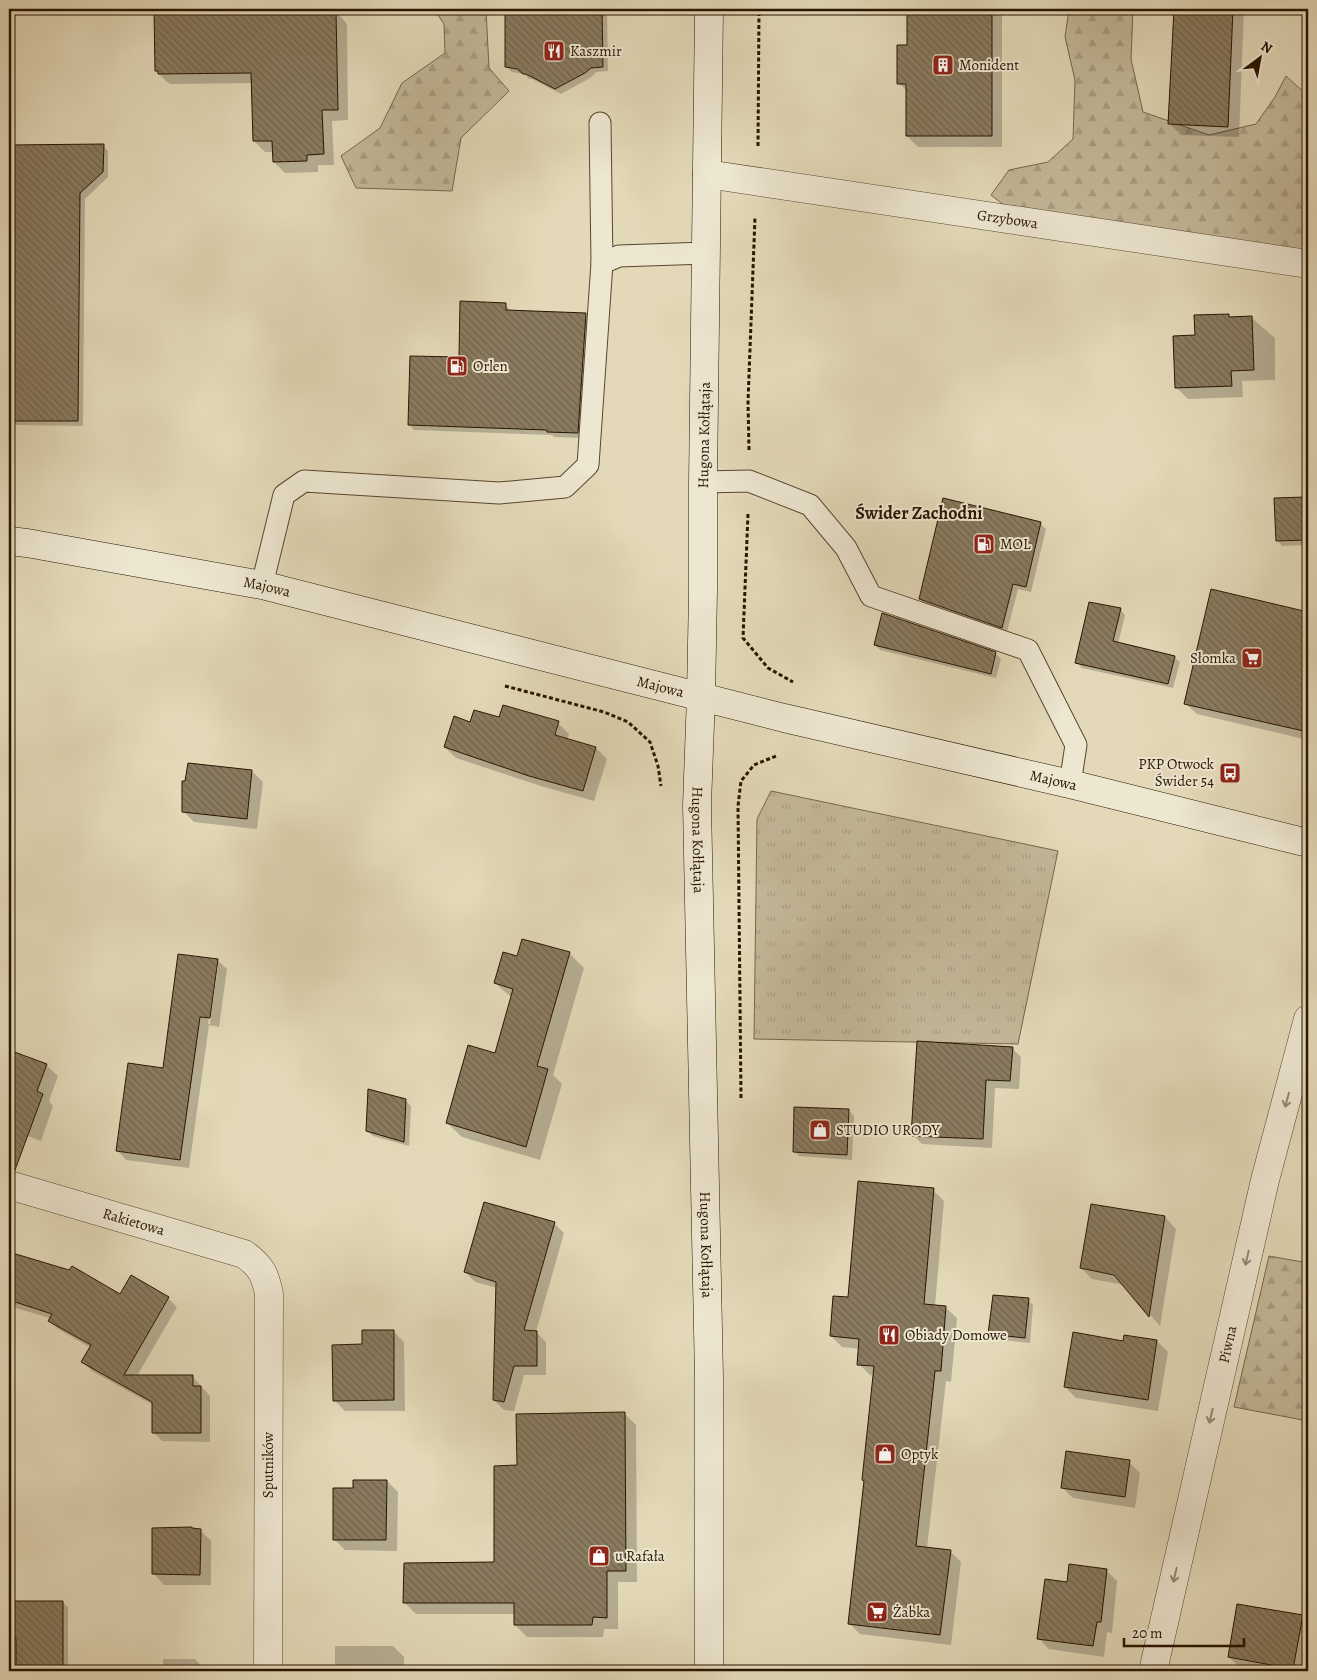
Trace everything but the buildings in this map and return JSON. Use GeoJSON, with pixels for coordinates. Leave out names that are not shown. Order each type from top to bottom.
{"type":"FeatureCollection","features":[{"type":"Feature","properties":{"kind":"street","name":"Hugona Kołłątaja"},"geometry":{"type":"LineString","coordinates":[[709,9],[702,696],[697,806],[709,1377],[709,1671]]}},
{"type":"Feature","properties":{"kind":"street","name":"Grzybowa"},"geometry":{"type":"LineString","coordinates":[[707,174],[1308,264]]}},
{"type":"Feature","properties":{"kind":"street","name":"Majowa"},"geometry":{"type":"LineString","coordinates":[[9,541],[262,584],[784,718],[1070,784],[1308,843]]}},
{"type":"Feature","properties":{"kind":"street","name":"Piwna"},"geometry":{"type":"LineString","coordinates":[[1153,1671],[1265,1180],[1308,1019]]}},
{"type":"Feature","properties":{"kind":"street","name":"Rakietowa"},"geometry":{"type":"LineString","coordinates":[[9,1185],[244,1254],[256,1262]]}},
{"type":"Feature","properties":{"kind":"street","name":"Sputników"},"geometry":{"type":"LineString","coordinates":[[256,1262],[266,1276],[269,1294],[268,1671]]}},
{"type":"Feature","properties":{"kind":"lane"},"geometry":{"type":"LineString","coordinates":[[262,584],[284,495],[304,481],[499,493],[566,487],[588,465],[602,263],[600,123]]}},
{"type":"Feature","properties":{"kind":"lane"},"geometry":{"type":"LineString","coordinates":[[602,263],[619,256],[706,253]]}},
{"type":"Feature","properties":{"kind":"lane"},"geometry":{"type":"LineString","coordinates":[[703,482],[749,481],[810,505],[846,548],[871,596],[1028,650],[1076,745],[1070,784]]}},
{"type":"Feature","properties":{"kind":"path"},"geometry":{"type":"LineString","coordinates":[[759,9],[759,126],[748,402],[749,481],[743,638],[768,668],[793,682]]}},
{"type":"Feature","properties":{"kind":"path"},"geometry":{"type":"LineString","coordinates":[[500,684],[604,712]]}},
{"type":"Feature","properties":{"kind":"green space"},"geometry":{"type":"Polygon","coordinates":[[[434,9],[486,9],[489,68],[509,91],[461,138],[452,191],[356,188],[341,156],[380,128],[402,83],[445,53],[444,24],[434,9]]]}},
{"type":"Feature","properties":{"kind":"green space"},"geometry":{"type":"Polygon","coordinates":[[[1069,9],[1133,9],[1131,59],[1143,112],[1209,135],[1256,124],[1275,97],[1286,76],[1308,96],[1308,257],[1029,225],[991,195],[1009,170],[1048,162],[1073,139],[1075,80],[1065,37],[1069,9]]]}},
{"type":"Feature","properties":{"kind":"green space"},"geometry":{"type":"Polygon","coordinates":[[[771,791],[1058,851],[1018,1044],[754,1039],[757,819],[771,791]]]}},
{"type":"Feature","properties":{"kind":"green space"},"geometry":{"type":"Polygon","coordinates":[[[1269,1256],[1308,1263],[1308,1421],[1234,1407],[1269,1256]]]}},
{"type":"Feature","properties":{"kind":"place","name":"Kaszmir"},"geometry":{"type":"Point","coordinates":[554,51]}},
{"type":"Feature","properties":{"kind":"place","name":"Monident"},"geometry":{"type":"Point","coordinates":[943,65]}},
{"type":"Feature","properties":{"kind":"place","name":"Orlen"},"geometry":{"type":"Point","coordinates":[457,366]}},
{"type":"Feature","properties":{"kind":"place","name":"MOL"},"geometry":{"type":"Point","coordinates":[984,544]}},
{"type":"Feature","properties":{"kind":"place","name":"Słomka"},"geometry":{"type":"Point","coordinates":[1252,658]}},
{"type":"Feature","properties":{"kind":"place","name":"PKP Otwock Świder 54"},"geometry":{"type":"Point","coordinates":[1230,773]}},
{"type":"Feature","properties":{"kind":"place","name":"STUDIO URODY"},"geometry":{"type":"Point","coordinates":[820,1130]}},
{"type":"Feature","properties":{"kind":"place","name":"Obiady Domowe"},"geometry":{"type":"Point","coordinates":[889,1335]}},
{"type":"Feature","properties":{"kind":"place","name":"Optyk"},"geometry":{"type":"Point","coordinates":[885,1454]}},
{"type":"Feature","properties":{"kind":"place","name":"u Rafała"},"geometry":{"type":"Point","coordinates":[599,1556]}},
{"type":"Feature","properties":{"kind":"place","name":"Żabka"},"geometry":{"type":"Point","coordinates":[877,1612]}},
{"type":"Feature","properties":{"kind":"district","name":"Świder Zachodni"},"geometry":{"type":"Point","coordinates":[919,513]}}]}
